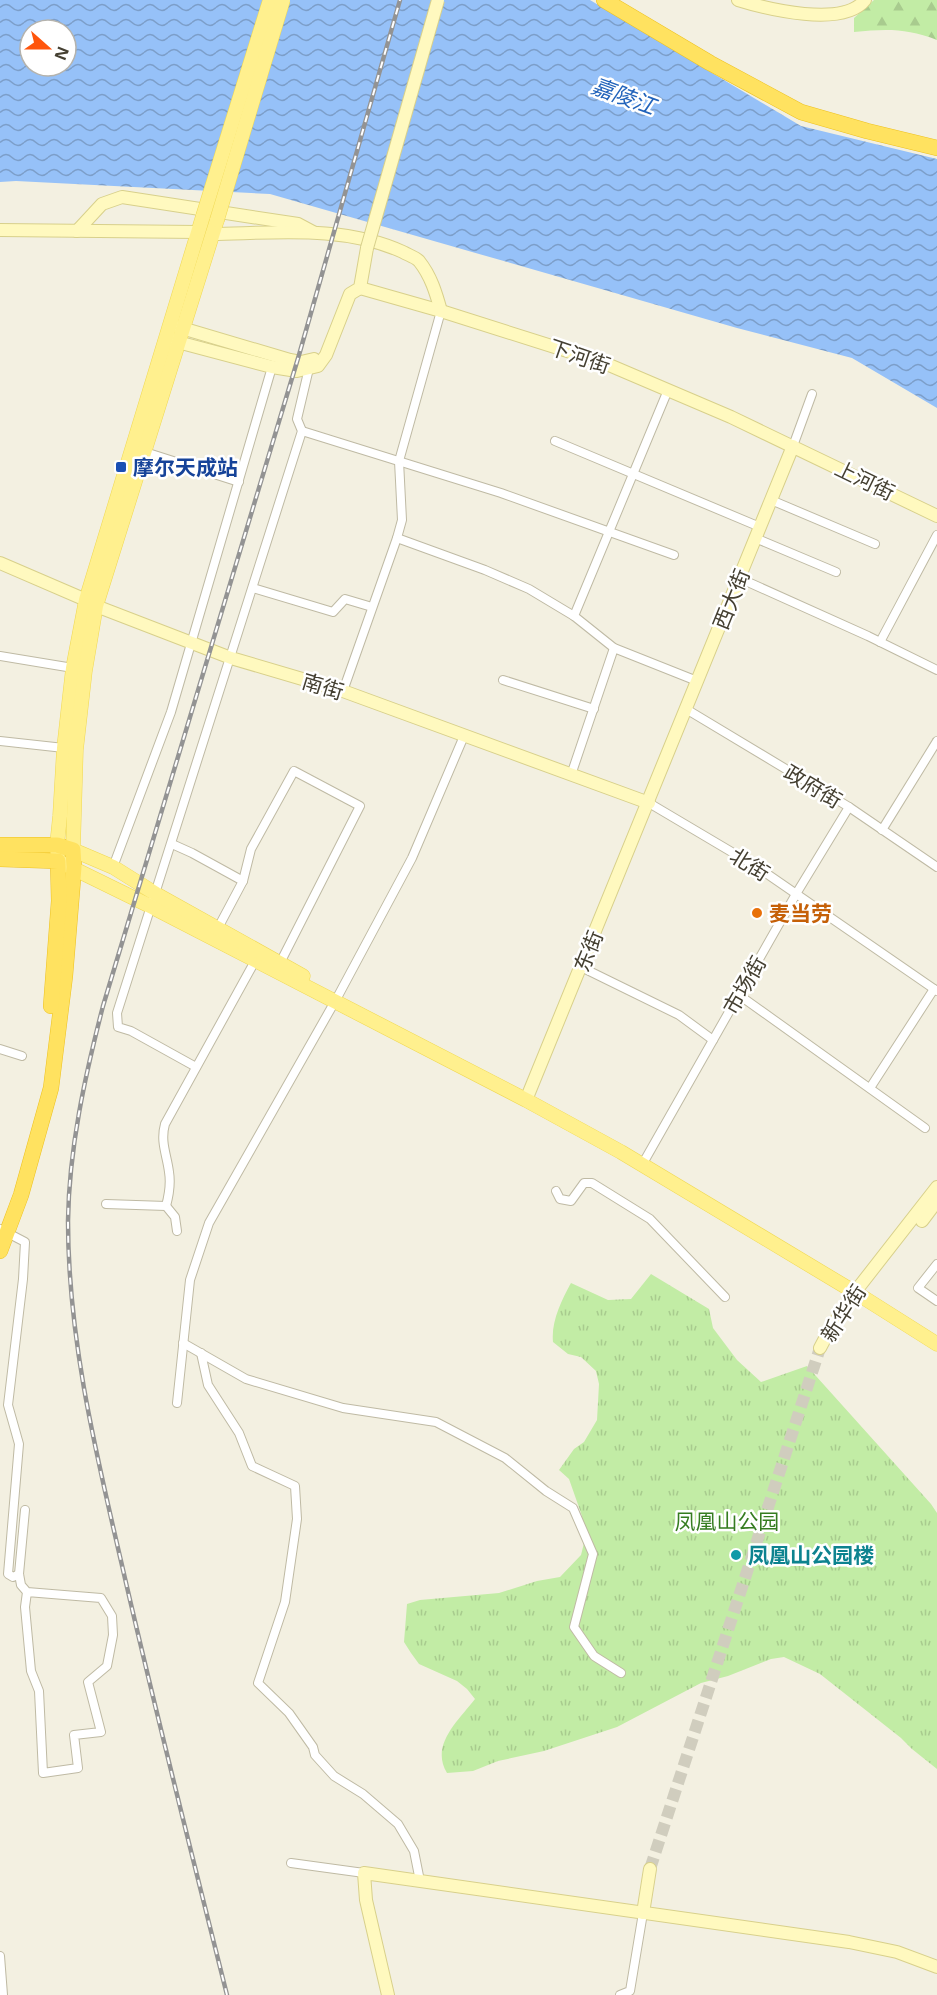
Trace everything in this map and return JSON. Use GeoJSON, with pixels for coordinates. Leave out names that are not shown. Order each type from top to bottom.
{"type":"FeatureCollection","features":[{"type":"Feature","properties":{"kind":"highway"},"geometry":{"type":"LineString","coordinates":[[604,0],[710,63],[801,112],[937,148]]}},
{"type":"Feature","properties":{"kind":"highway"},"geometry":{"type":"LineString","coordinates":[[0,845],[57,845],[73,850],[74,867],[65,976],[51,1088],[24,1184],[2,1228]]}},
{"type":"Feature","properties":{"kind":"highway"},"geometry":{"type":"LineString","coordinates":[[0,859],[58,861],[59,901],[54,984],[42,1087],[2,1228],[0,1251]]}},
{"type":"Feature","properties":{"kind":"main road"},"geometry":{"type":"LineString","coordinates":[[270,0],[210,218],[212,234],[180,342],[145,452],[91,603],[76,750],[73,850],[113,867],[154,901],[255,961],[336,999],[528,1096],[644,1161],[937,1334]]}},
{"type":"Feature","properties":{"kind":"main road"},"geometry":{"type":"LineString","coordinates":[[283,0],[210,218],[198,232],[165,338],[73,668],[57,845],[58,861],[218,928],[280,963],[336,999]]}},
{"type":"Feature","properties":{"kind":"main road"},"geometry":{"type":"LineString","coordinates":[[861,1291],[937,1344]]}},
{"type":"Feature","properties":{"kind":"street"},"geometry":{"type":"LineString","coordinates":[[170,324],[290,360],[318,366],[326,355],[350,294],[360,288],[367,248],[438,0]]}},
{"type":"Feature","properties":{"kind":"street"},"geometry":{"type":"LineString","coordinates":[[738,0],[756,6],[783,5],[822,16],[854,9],[865,0]]}},
{"type":"Feature","properties":{"kind":"street"},"geometry":{"type":"LineString","coordinates":[[77,231],[97,208],[108,200],[122,197],[298,224],[314,233]]}},
{"type":"Feature","properties":{"kind":"street"},"geometry":{"type":"LineString","coordinates":[[0,230],[198,232]]}},
{"type":"Feature","properties":{"kind":"street"},"geometry":{"type":"LineString","coordinates":[[212,234],[314,233],[365,239],[385,244],[417,259],[431,279],[441,311],[399,461],[402,520],[343,691]]}},
{"type":"Feature","properties":{"kind":"street","name":"下河街"},"geometry":{"type":"LineString","coordinates":[[360,288],[602,362],[792,446]]}},
{"type":"Feature","properties":{"kind":"street"},"geometry":{"type":"LineString","coordinates":[[165,338],[272,368],[297,371],[310,364]]}},
{"type":"Feature","properties":{"kind":"street"},"geometry":{"type":"LineString","coordinates":[[196,1067],[131,1030],[118,1027],[117,1012],[302,431],[297,419],[310,364]]}},
{"type":"Feature","properties":{"kind":"street"},"geometry":{"type":"LineString","coordinates":[[113,867],[171,712],[272,368]]}},
{"type":"Feature","properties":{"kind":"street"},"geometry":{"type":"LineString","coordinates":[[574,616],[668,390]]}},
{"type":"Feature","properties":{"kind":"street","name":"西大街"},"geometry":{"type":"LineString","coordinates":[[649,803],[812,394]]}},
{"type":"Feature","properties":{"kind":"street"},"geometry":{"type":"LineString","coordinates":[[302,431],[501,493],[674,555]]}},
{"type":"Feature","properties":{"kind":"street"},"geometry":{"type":"LineString","coordinates":[[555,441],[758,532],[836,572]]}},
{"type":"Feature","properties":{"kind":"street","name":"上河街"},"geometry":{"type":"LineString","coordinates":[[792,446],[937,516]]}},
{"type":"Feature","properties":{"kind":"street"},"geometry":{"type":"LineString","coordinates":[[145,452],[238,482]]}},
{"type":"Feature","properties":{"kind":"street"},"geometry":{"type":"LineString","coordinates":[[771,500],[875,544]]}},
{"type":"Feature","properties":{"kind":"street"},"geometry":{"type":"LineString","coordinates":[[880,642],[937,535]]}},
{"type":"Feature","properties":{"kind":"street"},"geometry":{"type":"LineString","coordinates":[[397,538],[485,570],[529,589],[574,616],[614,648],[697,681]]}},
{"type":"Feature","properties":{"kind":"street","name":"南街"},"geometry":{"type":"LineString","coordinates":[[0,563],[91,603],[231,658],[343,691],[649,803]]}},
{"type":"Feature","properties":{"kind":"street"},"geometry":{"type":"LineString","coordinates":[[739,578],[937,670]]}},
{"type":"Feature","properties":{"kind":"street"},"geometry":{"type":"LineString","coordinates":[[252,588],[333,612],[345,599],[372,607]]}},
{"type":"Feature","properties":{"kind":"street"},"geometry":{"type":"LineString","coordinates":[[571,775],[614,648]]}},
{"type":"Feature","properties":{"kind":"street"},"geometry":{"type":"LineString","coordinates":[[0,656],[73,668]]}},
{"type":"Feature","properties":{"kind":"street"},"geometry":{"type":"LineString","coordinates":[[503,680],[594,709]]}},
{"type":"Feature","properties":{"kind":"street","name":"政府街"},"geometry":{"type":"LineString","coordinates":[[686,709],[849,807],[937,867]]}},
{"type":"Feature","properties":{"kind":"street"},"geometry":{"type":"LineString","coordinates":[[177,1403],[190,1280],[209,1223],[336,999],[412,858],[464,736]]}},
{"type":"Feature","properties":{"kind":"street"},"geometry":{"type":"LineString","coordinates":[[0,741],[64,748]]}},
{"type":"Feature","properties":{"kind":"street"},"geometry":{"type":"LineString","coordinates":[[882,830],[937,741]]}},
{"type":"Feature","properties":{"kind":"street"},"geometry":{"type":"LineString","coordinates":[[218,928],[243,881],[251,849],[294,771],[360,806],[280,963]]}},
{"type":"Feature","properties":{"kind":"street","name":"北街"},"geometry":{"type":"LineString","coordinates":[[649,803],[757,867],[935,990]]}},
{"type":"Feature","properties":{"kind":"street","name":"东街"},"geometry":{"type":"LineString","coordinates":[[528,1096],[649,803]]}},
{"type":"Feature","properties":{"kind":"street","name":"市场街"},"geometry":{"type":"LineString","coordinates":[[644,1161],[796,894],[849,807]]}},
{"type":"Feature","properties":{"kind":"street"},"geometry":{"type":"LineString","coordinates":[[172,844],[243,881]]}},
{"type":"Feature","properties":{"kind":"street"},"geometry":{"type":"LineString","coordinates":[[166,1206],[170,1191],[163,1131],[255,961]]}},
{"type":"Feature","properties":{"kind":"street"},"geometry":{"type":"LineString","coordinates":[[581,967],[679,1015],[713,1040]]}},
{"type":"Feature","properties":{"kind":"street"},"geometry":{"type":"LineString","coordinates":[[870,1088],[935,990]]}},
{"type":"Feature","properties":{"kind":"street"},"geometry":{"type":"LineString","coordinates":[[739,995],[924,1128]]}},
{"type":"Feature","properties":{"kind":"street"},"geometry":{"type":"LineString","coordinates":[[0,1049],[22,1056]]}},
{"type":"Feature","properties":{"kind":"street"},"geometry":{"type":"LineString","coordinates":[[556,1191],[560,1199],[571,1201],[584,1183],[592,1183],[650,1219],[725,1297]]}},
{"type":"Feature","properties":{"kind":"street","name":"新华街"},"geometry":{"type":"LineString","coordinates":[[861,1291],[937,1187]]}},
{"type":"Feature","properties":{"kind":"street","name":"新华街"},"geometry":{"type":"LineString","coordinates":[[861,1291],[937,1201]]}},
{"type":"Feature","properties":{"kind":"street"},"geometry":{"type":"LineString","coordinates":[[106,1204],[166,1206],[175,1216],[177,1231]]}},
{"type":"Feature","properties":{"kind":"street"},"geometry":{"type":"LineString","coordinates":[[2,1228],[25,1242],[23,1279],[8,1405],[19,1444],[8,1574],[13,1577],[19,1574]]}},
{"type":"Feature","properties":{"kind":"street"},"geometry":{"type":"LineString","coordinates":[[937,1264],[918,1288],[937,1301]]}},
{"type":"Feature","properties":{"kind":"street"},"geometry":{"type":"LineString","coordinates":[[183,1343],[246,1379],[332,1405],[436,1422],[505,1458],[546,1491],[573,1508],[594,1554],[574,1627],[594,1656],[621,1673]]}},
{"type":"Feature","properties":{"kind":"street"},"geometry":{"type":"LineString","coordinates":[[201,1353],[208,1384],[239,1433],[252,1466],[295,1485],[297,1519],[285,1602],[258,1683],[289,1713],[313,1747],[315,1755],[334,1776],[363,1794],[398,1824],[414,1851],[420,1881]]}},
{"type":"Feature","properties":{"kind":"street"},"geometry":{"type":"LineString","coordinates":[[25,1510],[19,1574],[21,1585],[27,1592],[31,1671],[39,1690],[43,1773],[78,1768],[74,1735],[101,1732],[88,1682],[107,1666],[114,1635],[112,1616],[101,1598],[27,1592]]}},
{"type":"Feature","properties":{"kind":"street"},"geometry":{"type":"LineString","coordinates":[[291,1863],[849,1942],[897,1952],[937,1967]]}},
{"type":"Feature","properties":{"kind":"street"},"geometry":{"type":"LineString","coordinates":[[620,1995],[630,1990],[650,1869]]}},
{"type":"Feature","properties":{"kind":"street"},"geometry":{"type":"LineString","coordinates":[[364,1874],[366,1900],[388,1995]]}},
{"type":"Feature","properties":{"kind":"street"},"geometry":{"type":"LineString","coordinates":[[0,1956],[3,1995]]}},
{"type":"Feature","properties":{"kind":"green space"},"geometry":{"type":"Polygon","coordinates":[[[874,0],[937,0],[937,40],[896,30],[854,32],[854,18],[874,0]]]}},
{"type":"Feature","properties":{"kind":"green space","name":"凤凰山公园"},"geometry":{"type":"Polygon","coordinates":[[[651,1274],[709,1309],[713,1328],[737,1360],[761,1382],[807,1366],[937,1513],[937,1769],[820,1674],[784,1657],[771,1659],[728,1676],[701,1683],[617,1727],[544,1751],[498,1761],[473,1771],[447,1773],[442,1753],[444,1743],[454,1725],[475,1699],[457,1681],[419,1664],[411,1653],[404,1642],[407,1604],[420,1600],[499,1593],[537,1581],[560,1577],[581,1555],[584,1543],[582,1516],[569,1479],[559,1470],[574,1449],[584,1442],[597,1420],[599,1384],[596,1371],[581,1357],[568,1354],[553,1342],[555,1319],[571,1283],[608,1300],[631,1299],[651,1274]]]}},
{"type":"Feature","properties":{"kind":"water","name":"嘉陵江"},"geometry":{"type":"Polygon","coordinates":[[[0,0],[590,0],[801,126],[937,159],[937,408],[852,358],[737,328],[270,194],[0,182],[0,0]]]}},
{"type":"Feature","properties":{"kind":"tunnel"},"geometry":{"type":"LineString","coordinates":[[650,1869],[820,1348]]}},
{"type":"Feature","properties":{"kind":"railway"},"geometry":{"type":"LineString","coordinates":[[227,1995],[173,1778],[93,1435],[78,1350],[69,1264],[68,1221],[71,1166],[84,1086],[103,1006],[299,355],[400,0]]}},
{"type":"Feature","properties":{"kind":"place","name":"摩尔天成站"},"geometry":{"type":"Point","coordinates":[121,467]}},
{"type":"Feature","properties":{"kind":"place","name":"麦当劳"},"geometry":{"type":"Point","coordinates":[757,913]}},
{"type":"Feature","properties":{"kind":"place","name":"凤凰山公园楼"},"geometry":{"type":"Point","coordinates":[736,1555]}}]}
